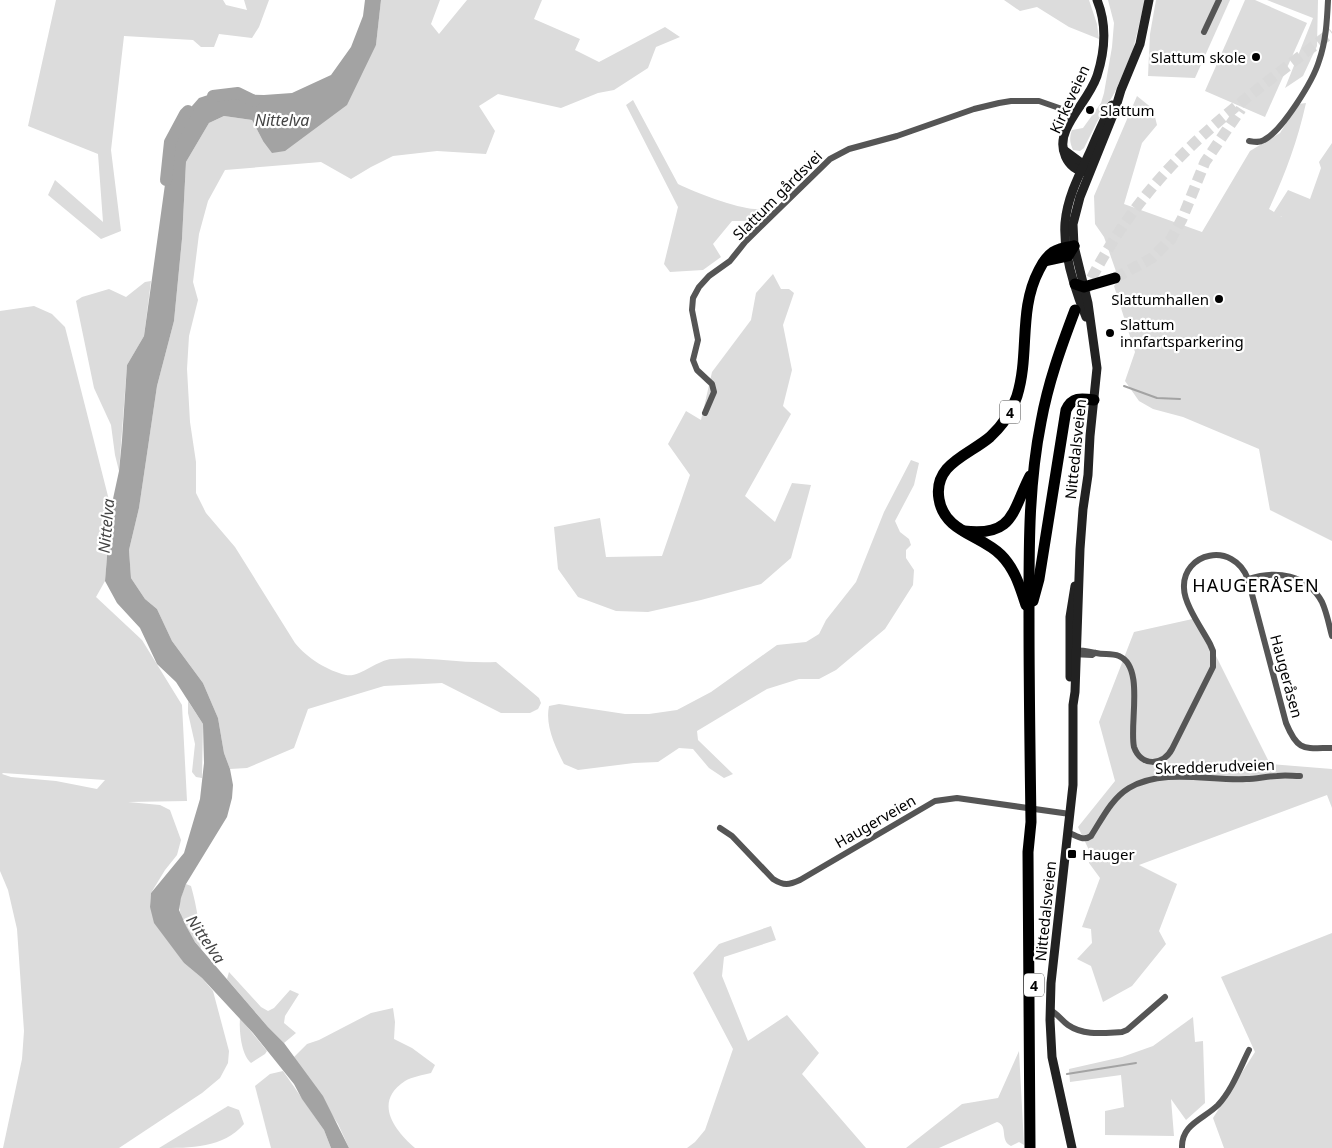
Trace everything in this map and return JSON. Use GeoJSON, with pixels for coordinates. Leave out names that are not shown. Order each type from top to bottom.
{"type":"FeatureCollection","features":[{"type":"Feature","properties":{"kind":"highway","name":"4"},"geometry":{"type":"LineString","coordinates":[[1029,614],[1015,575],[1004,559],[990,547],[948,521],[941,510],[938,496],[940,482],[950,465],[989,437],[1002,424],[1011,410],[1018,393],[1028,301],[1035,277],[1045,261],[1069,250]]}},
{"type":"Feature","properties":{"kind":"highway"},"geometry":{"type":"LineString","coordinates":[[1080,285],[1115,278]]}},
{"type":"Feature","properties":{"kind":"highway","name":"4"},"geometry":{"type":"LineString","coordinates":[[1036,1148],[1034,852],[1031,822],[1030,532],[1034,469],[1041,421],[1059,354],[1076,310]]}},
{"type":"Feature","properties":{"kind":"highway","name":"4"},"geometry":{"type":"LineString","coordinates":[[1029,614],[1039,579],[1066,410],[1070,403],[1076,399],[1094,400]]}},
{"type":"Feature","properties":{"kind":"highway","name":"4"},"geometry":{"type":"LineString","coordinates":[[960,530],[983,532],[1004,523],[1018,506],[1034,469]]}},
{"type":"Feature","properties":{"kind":"highway","name":"4"},"geometry":{"type":"LineString","coordinates":[[1030,1148],[1028,852],[1031,822]]}},
{"type":"Feature","properties":{"kind":"main road","name":"Kirkeveien"},"geometry":{"type":"LineString","coordinates":[[1085,168],[1064,150],[1062,144],[1064,134],[1074,115],[1092,87],[1101,56],[1104,26],[1102,12],[1097,0]]}},
{"type":"Feature","properties":{"kind":"main road","name":"Nittedalsveien"},"geometry":{"type":"LineString","coordinates":[[1072,1148],[1052,1057],[1050,1010],[1073,777],[1074,653],[1078,573],[1097,361],[1091,329],[1081,305],[1080,285],[1069,250],[1085,168],[1116,110],[1121,90],[1141,38],[1149,0]]}},
{"type":"Feature","properties":{"kind":"street"},"geometry":{"type":"LineString","coordinates":[[1204,32],[1218,0]]}},
{"type":"Feature","properties":{"kind":"street"},"geometry":{"type":"LineString","coordinates":[[1249,141],[1257,142],[1269,137],[1310,83],[1320,59],[1326,35],[1328,0]]}},
{"type":"Feature","properties":{"kind":"street","name":"Slattum gårdsvei"},"geometry":{"type":"LineString","coordinates":[[705,414],[714,392],[712,384],[697,370],[692,360],[698,340],[692,310],[693,298],[699,287],[730,261],[746,241],[830,159],[849,149],[897,136],[974,109],[999,103],[1039,101],[1062,108],[1074,115]]}},
{"type":"Feature","properties":{"kind":"street","name":"Haugeråsen"},"geometry":{"type":"LineString","coordinates":[[1074,653],[1115,655],[1129,664],[1134,682],[1134,747],[1139,757],[1145,761],[1157,762],[1162,760],[1170,754],[1185,725],[1210,676],[1214,659],[1210,644],[1186,599],[1184,583],[1186,575],[1195,563],[1208,556],[1216,555],[1231,558],[1238,562],[1248,578],[1286,724],[1292,737],[1295,742],[1303,747],[1332,748]]}},
{"type":"Feature","properties":{"kind":"street"},"geometry":{"type":"LineString","coordinates":[[1248,578],[1285,574],[1300,580],[1318,595],[1332,636]]}},
{"type":"Feature","properties":{"kind":"street","name":"Skredderudveien"},"geometry":{"type":"LineString","coordinates":[[1068,832],[1087,839],[1091,836],[1113,802],[1123,792],[1148,781],[1187,777],[1246,780],[1276,776],[1300,776]]}},
{"type":"Feature","properties":{"kind":"street","name":"Haugerveien"},"geometry":{"type":"LineString","coordinates":[[720,828],[732,836],[773,879],[787,885],[800,880],[935,801],[944,798],[957,798],[1070,814]]}},
{"type":"Feature","properties":{"kind":"street"},"geometry":{"type":"LineString","coordinates":[[1050,1010],[1069,1026],[1084,1032],[1122,1032],[1165,997]]}},
{"type":"Feature","properties":{"kind":"street"},"geometry":{"type":"LineString","coordinates":[[1182,1148],[1185,1132],[1190,1125],[1218,1105],[1230,1088],[1249,1050]]}},
{"type":"Feature","properties":{"kind":"shaded area"},"geometry":{"type":"Polygon","coordinates":[[[56,0],[223,0],[226,5],[247,10],[244,0],[269,0],[259,27],[252,38],[219,34],[214,47],[201,47],[193,40],[124,36],[111,150],[121,231],[101,239],[48,195],[55,180],[103,222],[98,154],[28,126],[56,0]]]}},
{"type":"Feature","properties":{"kind":"shaded area"},"geometry":{"type":"Polygon","coordinates":[[[381,0],[440,0],[431,24],[439,34],[467,0],[542,0],[534,19],[580,39],[575,50],[599,62],[665,27],[680,37],[656,47],[648,68],[614,90],[598,93],[561,108],[498,94],[479,106],[495,131],[486,154],[437,151],[393,156],[351,179],[321,162],[225,170],[208,201],[199,234],[193,282],[198,300],[189,336],[187,369],[190,422],[196,462],[196,493],[206,513],[235,547],[295,643],[312,659],[325,667],[339,673],[351,675],[362,672],[380,662],[392,659],[418,658],[496,662],[539,698],[541,703],[538,709],[530,713],[501,713],[442,683],[384,686],[308,709],[294,748],[247,768],[230,769],[224,753],[218,718],[203,683],[172,641],[157,609],[145,599],[131,578],[129,550],[139,508],[157,386],[174,321],[182,239],[186,162],[209,123],[224,116],[252,120],[263,141],[376,45],[381,0]]]}},
{"type":"Feature","properties":{"kind":"shaded area"},"geometry":{"type":"Polygon","coordinates":[[[1004,0],[1089,0],[1097,24],[1099,39],[1069,27],[1037,7],[1020,11],[1004,0]]]}},
{"type":"Feature","properties":{"kind":"shaded area"},"geometry":{"type":"Polygon","coordinates":[[[1108,0],[1145,0],[1133,50],[1115,92],[1084,148],[1080,151],[1073,150],[1070,140],[1072,130],[1083,128],[1101,103],[1104,93],[1114,23],[1108,0]]]}},
{"type":"Feature","properties":{"kind":"shaded area"},"geometry":{"type":"Polygon","coordinates":[[[1156,0],[1230,0],[1195,78],[1148,76],[1150,34],[1156,0]]]}},
{"type":"Feature","properties":{"kind":"shaded area","name":"Slattum skole"},"geometry":{"type":"Polygon","coordinates":[[[1245,0],[1255,0],[1307,23],[1265,117],[1205,91],[1245,0]]]}},
{"type":"Feature","properties":{"kind":"shaded area"},"geometry":{"type":"Polygon","coordinates":[[[1267,0],[1318,0],[1317,46],[1303,76],[1285,88],[1313,18],[1267,0]]]}},
{"type":"Feature","properties":{"kind":"shaded area"},"geometry":{"type":"Polygon","coordinates":[[[1137,96],[1153,109],[1157,125],[1142,143],[1124,204],[1202,232],[1250,151],[1280,133],[1298,104],[1306,103],[1299,131],[1281,182],[1269,209],[1282,217],[1274,212],[1288,190],[1310,199],[1321,168],[1319,162],[1332,143],[1332,541],[1270,510],[1259,449],[1183,417],[1153,409],[1139,401],[1125,381],[1135,352],[1114,286],[1119,280],[1104,237],[1095,224],[1094,196],[1137,96]]]}},
{"type":"Feature","properties":{"kind":"shaded area"},"geometry":{"type":"Polygon","coordinates":[[[633,100],[678,184],[705,196],[737,206],[755,209],[769,206],[774,207],[756,225],[751,221],[732,221],[713,244],[721,257],[703,270],[670,272],[664,264],[678,207],[626,105],[633,100]]]}},
{"type":"Feature","properties":{"kind":"shaded area"},"geometry":{"type":"Polygon","coordinates":[[[773,274],[781,289],[789,289],[794,293],[783,325],[792,370],[783,406],[791,414],[745,496],[775,522],[792,483],[811,485],[791,558],[761,584],[648,612],[616,611],[578,597],[558,569],[554,527],[600,518],[606,557],[662,556],[690,475],[668,444],[686,411],[701,420],[712,372],[751,320],[756,293],[773,274]]]}},
{"type":"Feature","properties":{"kind":"shaded area"},"geometry":{"type":"Polygon","coordinates":[[[151,281],[144,336],[127,365],[119,471],[111,425],[94,388],[76,301],[82,297],[109,289],[126,297],[145,282],[151,281]]]}},
{"type":"Feature","properties":{"kind":"shaded area"},"geometry":{"type":"Polygon","coordinates":[[[34,306],[52,314],[65,327],[111,508],[105,581],[96,597],[142,640],[182,705],[187,801],[128,802],[160,805],[170,810],[181,840],[177,855],[151,893],[150,907],[184,963],[202,978],[213,991],[229,1051],[228,1063],[220,1078],[202,1093],[119,1148],[3,1148],[22,1059],[24,1031],[17,929],[8,890],[0,871],[0,311],[34,306]],[[3,773],[11,777],[56,781],[97,789],[105,780],[3,773]]]}},
{"type":"Feature","properties":{"kind":"shaded area"},"geometry":{"type":"Polygon","coordinates":[[[911,460],[919,463],[914,485],[895,521],[900,532],[909,539],[911,545],[906,550],[906,558],[914,570],[913,585],[885,629],[836,670],[819,679],[799,679],[767,689],[697,731],[698,740],[733,774],[724,778],[709,768],[693,749],[679,748],[658,762],[578,770],[564,764],[554,743],[548,721],[549,706],[559,704],[625,714],[649,714],[677,710],[711,692],[777,645],[806,642],[819,634],[826,620],[856,582],[884,512],[911,460]]]}},
{"type":"Feature","properties":{"kind":"shaded area"},"geometry":{"type":"Polygon","coordinates":[[[1197,618],[1270,764],[1332,769],[1332,808],[1327,795],[1139,865],[1177,884],[1159,931],[1166,944],[1132,986],[1103,1002],[1091,966],[1077,959],[1092,943],[1091,929],[1082,927],[1100,878],[1089,863],[1088,848],[1078,827],[1115,781],[1099,722],[1134,632],[1197,618]]]}},
{"type":"Feature","properties":{"kind":"shaded area"},"geometry":{"type":"Polygon","coordinates":[[[188,701],[203,724],[202,778],[196,777],[192,772],[195,744],[188,713],[188,701]]]}},
{"type":"Feature","properties":{"kind":"shaded area"},"geometry":{"type":"Polygon","coordinates":[[[186,884],[191,886],[195,902],[201,949],[194,941],[181,916],[181,897],[186,884]]]}},
{"type":"Feature","properties":{"kind":"shaded area"},"geometry":{"type":"Polygon","coordinates":[[[771,926],[776,940],[724,957],[722,976],[748,1041],[787,1015],[819,1053],[802,1074],[866,1148],[687,1148],[705,1130],[733,1049],[693,973],[719,944],[771,926]]]}},
{"type":"Feature","properties":{"kind":"shaded area"},"geometry":{"type":"Polygon","coordinates":[[[1332,933],[1332,1148],[1224,1148],[1213,1118],[1255,1052],[1221,977],[1332,933]]]}},
{"type":"Feature","properties":{"kind":"shaded area"},"geometry":{"type":"Polygon","coordinates":[[[229,972],[261,1007],[268,1011],[274,1008],[290,990],[299,994],[285,1016],[284,1023],[296,1033],[284,1043],[227,979],[229,972]]]}},
{"type":"Feature","properties":{"kind":"shaded area"},"geometry":{"type":"Polygon","coordinates":[[[393,1008],[395,1022],[394,1039],[412,1048],[435,1065],[431,1073],[405,1081],[395,1089],[390,1098],[390,1116],[394,1124],[415,1148],[349,1148],[338,1124],[294,1057],[307,1044],[319,1040],[371,1013],[393,1008]]]}},
{"type":"Feature","properties":{"kind":"shaded area"},"geometry":{"type":"Polygon","coordinates":[[[1193,1017],[1195,1042],[1203,1041],[1205,1103],[1186,1120],[1171,1099],[1174,1136],[1105,1135],[1105,1111],[1124,1107],[1121,1075],[1070,1082],[1069,1069],[1122,1057],[1153,1046],[1193,1017]]]}},
{"type":"Feature","properties":{"kind":"shaded area"},"geometry":{"type":"Polygon","coordinates":[[[240,1018],[267,1051],[251,1063],[243,1048],[240,1035],[240,1018]]]}},
{"type":"Feature","properties":{"kind":"shaded area"},"geometry":{"type":"Polygon","coordinates":[[[1019,1051],[1024,1145],[1019,1142],[1011,1146],[1007,1143],[1003,1127],[997,1122],[939,1148],[906,1148],[962,1104],[998,1098],[1019,1051]]]}},
{"type":"Feature","properties":{"kind":"shaded area"},"geometry":{"type":"Polygon","coordinates":[[[283,1071],[324,1130],[331,1148],[271,1148],[255,1086],[270,1074],[283,1071]]]}},
{"type":"Feature","properties":{"kind":"shaded area"},"geometry":{"type":"Polygon","coordinates":[[[228,1106],[239,1110],[244,1124],[236,1132],[226,1138],[206,1145],[183,1148],[159,1148],[228,1106]]]}},
{"type":"Feature","properties":{"kind":"water","name":"Nittelva"},"geometry":{"type":"Polygon","coordinates":[[[365,0],[381,0],[376,45],[347,105],[285,151],[272,153],[252,120],[224,116],[209,123],[186,162],[182,239],[174,321],[157,386],[139,508],[129,550],[131,578],[145,599],[157,609],[172,641],[203,683],[218,718],[224,753],[233,785],[227,817],[186,884],[179,910],[195,942],[284,1043],[323,1096],[349,1148],[331,1148],[324,1130],[294,1084],[253,1033],[202,978],[184,963],[154,923],[150,907],[151,893],[184,853],[200,799],[204,763],[203,724],[176,682],[157,664],[140,628],[117,603],[105,581],[111,508],[119,471],[127,365],[144,336],[171,141],[185,114],[199,98],[211,94],[264,95],[292,93],[331,75],[351,47],[363,16],[365,0]]]}},
{"type":"Feature","properties":{"kind":"waterway","name":"Nittelva"},"geometry":{"type":"LineString","coordinates":[[213,96],[238,93],[254,101]]}},
{"type":"Feature","properties":{"kind":"waterway","name":"Nittelva"},"geometry":{"type":"LineString","coordinates":[[166,180],[170,142],[188,111]]}},
{"type":"Feature","properties":{"kind":"waterway"},"geometry":{"type":"LineString","coordinates":[[1124,386],[1157,398],[1180,399]]}},
{"type":"Feature","properties":{"kind":"waterway"},"geometry":{"type":"LineString","coordinates":[[1067,1074],[1136,1063]]}},
{"type":"Feature","properties":{"kind":"tunnel"},"geometry":{"type":"LineString","coordinates":[[1084,293],[1103,257],[1125,223],[1150,190],[1177,160],[1233,109],[1332,32]]}},
{"type":"Feature","properties":{"kind":"tunnel"},"geometry":{"type":"LineString","coordinates":[[1115,278],[1152,258],[1171,239],[1182,219],[1205,162],[1241,109]]}},
{"type":"Feature","properties":{"kind":"place","name":"Slattum skole"},"geometry":{"type":"Point","coordinates":[1256,57]}},
{"type":"Feature","properties":{"kind":"place","name":"Slattum"},"geometry":{"type":"Point","coordinates":[1090,110]}},
{"type":"Feature","properties":{"kind":"place","name":"Slattumhallen"},"geometry":{"type":"Point","coordinates":[1219,299]}},
{"type":"Feature","properties":{"kind":"place","name":"Slattum innfartsparkering"},"geometry":{"type":"Point","coordinates":[1110,333]}},
{"type":"Feature","properties":{"kind":"place","name":"Hauger"},"geometry":{"type":"Point","coordinates":[1072,854]}},
{"type":"Feature","properties":{"kind":"district","name":"HAUGERÅSEN"},"geometry":{"type":"Point","coordinates":[1256,585]}}]}
